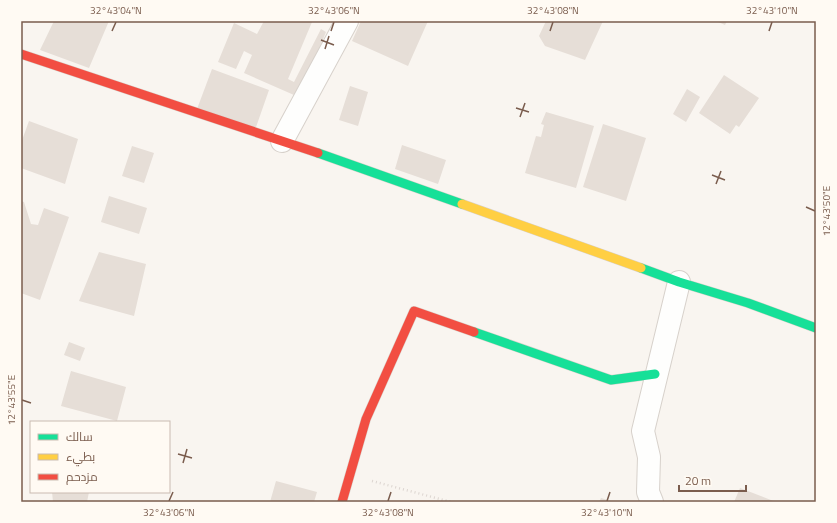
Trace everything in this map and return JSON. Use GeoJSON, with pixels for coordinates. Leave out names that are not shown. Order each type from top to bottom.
{"type":"FeatureCollection","features":[{"type":"Feature","properties":{"kind":"street"},"geometry":{"type":"LineString","coordinates":[[282,141],[347,21]]}},
{"type":"Feature","properties":{"kind":"street"},"geometry":{"type":"LineString","coordinates":[[21,54],[350,164],[679,282],[816,328]]}},
{"type":"Feature","properties":{"kind":"street"},"geometry":{"type":"LineString","coordinates":[[652,502],[648,492],[649,457],[642,431],[679,282]]}},
{"type":"Feature","properties":{"kind":"street"},"geometry":{"type":"LineString","coordinates":[[342,502],[366,419],[414,311],[611,380],[656,374]]}},
{"type":"Feature","properties":{"kind":"path"},"geometry":{"type":"LineString","coordinates":[[350,475],[451,502]]}},
{"type":"Feature","properties":{"kind":"building"},"geometry":{"type":"Polygon","coordinates":[[[54,21],[109,21],[89,68],[40,50],[54,21]]]}},
{"type":"Feature","properties":{"kind":"building"},"geometry":{"type":"Polygon","coordinates":[[[264,21],[312,22],[288,79],[294,82],[321,29],[326,32],[303,87],[294,95],[244,73],[252,55],[244,51],[236,69],[218,62],[234,23],[257,34],[264,21]]]}},
{"type":"Feature","properties":{"kind":"building"},"geometry":{"type":"Polygon","coordinates":[[[361,21],[428,21],[408,66],[352,41],[361,21]]]}},
{"type":"Feature","properties":{"kind":"building"},"geometry":{"type":"Polygon","coordinates":[[[546,21],[603,21],[585,60],[545,46],[539,36],[546,21]]]}},
{"type":"Feature","properties":{"kind":"building"},"geometry":{"type":"Polygon","coordinates":[[[716,21],[727,21],[725,25],[716,21]]]}},
{"type":"Feature","properties":{"kind":"building"},"geometry":{"type":"Polygon","coordinates":[[[212,69],[269,90],[255,130],[197,109],[212,69]]]}},
{"type":"Feature","properties":{"kind":"building"},"geometry":{"type":"Polygon","coordinates":[[[724,75],[759,98],[739,127],[736,125],[730,134],[699,113],[724,75]]]}},
{"type":"Feature","properties":{"kind":"building"},"geometry":{"type":"Polygon","coordinates":[[[350,86],[368,92],[358,126],[339,120],[350,86]]]}},
{"type":"Feature","properties":{"kind":"building"},"geometry":{"type":"Polygon","coordinates":[[[687,89],[700,97],[686,122],[673,114],[687,89]]]}},
{"type":"Feature","properties":{"kind":"building"},"geometry":{"type":"Polygon","coordinates":[[[546,112],[594,126],[576,188],[525,173],[536,136],[541,137],[544,125],[541,124],[546,112]]]}},
{"type":"Feature","properties":{"kind":"building"},"geometry":{"type":"Polygon","coordinates":[[[29,121],[78,139],[65,184],[21,168],[21,143],[29,121]]]}},
{"type":"Feature","properties":{"kind":"building"},"geometry":{"type":"Polygon","coordinates":[[[603,124],[646,138],[626,201],[583,187],[603,124]]]}},
{"type":"Feature","properties":{"kind":"building"},"geometry":{"type":"Polygon","coordinates":[[[402,145],[446,160],[438,184],[395,169],[402,145]]]}},
{"type":"Feature","properties":{"kind":"building"},"geometry":{"type":"Polygon","coordinates":[[[132,146],[154,153],[144,183],[122,176],[132,146]]]}},
{"type":"Feature","properties":{"kind":"building"},"geometry":{"type":"Polygon","coordinates":[[[109,196],[147,208],[139,234],[101,222],[109,196]]]}},
{"type":"Feature","properties":{"kind":"building"},"geometry":{"type":"Polygon","coordinates":[[[21,201],[24,202],[31,224],[38,225],[44,208],[69,217],[40,300],[21,293],[21,201]]]}},
{"type":"Feature","properties":{"kind":"building"},"geometry":{"type":"Polygon","coordinates":[[[99,252],[146,264],[134,316],[79,301],[99,252]]]}},
{"type":"Feature","properties":{"kind":"building"},"geometry":{"type":"Polygon","coordinates":[[[69,342],[85,348],[80,361],[64,355],[69,342]]]}},
{"type":"Feature","properties":{"kind":"building"},"geometry":{"type":"Polygon","coordinates":[[[71,371],[126,387],[117,421],[61,406],[71,371]]]}},
{"type":"Feature","properties":{"kind":"building"},"geometry":{"type":"Polygon","coordinates":[[[276,481],[317,492],[314,502],[270,502],[276,481]]]}},
{"type":"Feature","properties":{"kind":"building"},"geometry":{"type":"Polygon","coordinates":[[[740,488],[776,502],[734,502],[740,488]]]}},
{"type":"Feature","properties":{"kind":"building"},"geometry":{"type":"Polygon","coordinates":[[[52,493],[89,493],[87,502],[53,502],[52,493]]]}},
{"type":"Feature","properties":{"kind":"building"},"geometry":{"type":"Polygon","coordinates":[[[601,498],[614,502],[599,502],[601,498]]]}},
{"type":"Feature","properties":{"kind":"traffic: fast"},"geometry":{"type":"LineString","coordinates":[[318,153],[462,204]]}},
{"type":"Feature","properties":{"kind":"traffic: fast"},"geometry":{"type":"LineString","coordinates":[[641,268],[679,282],[748,303],[816,328]]}},
{"type":"Feature","properties":{"kind":"traffic: fast"},"geometry":{"type":"LineString","coordinates":[[474,332],[611,380],[655,374]]}},
{"type":"Feature","properties":{"kind":"traffic: slow"},"geometry":{"type":"LineString","coordinates":[[462,204],[641,268]]}},
{"type":"Feature","properties":{"kind":"traffic: jam"},"geometry":{"type":"LineString","coordinates":[[21,54],[318,153]]}},
{"type":"Feature","properties":{"kind":"traffic: jam"},"geometry":{"type":"LineString","coordinates":[[342,502],[366,419],[414,311],[474,332]]}}]}
